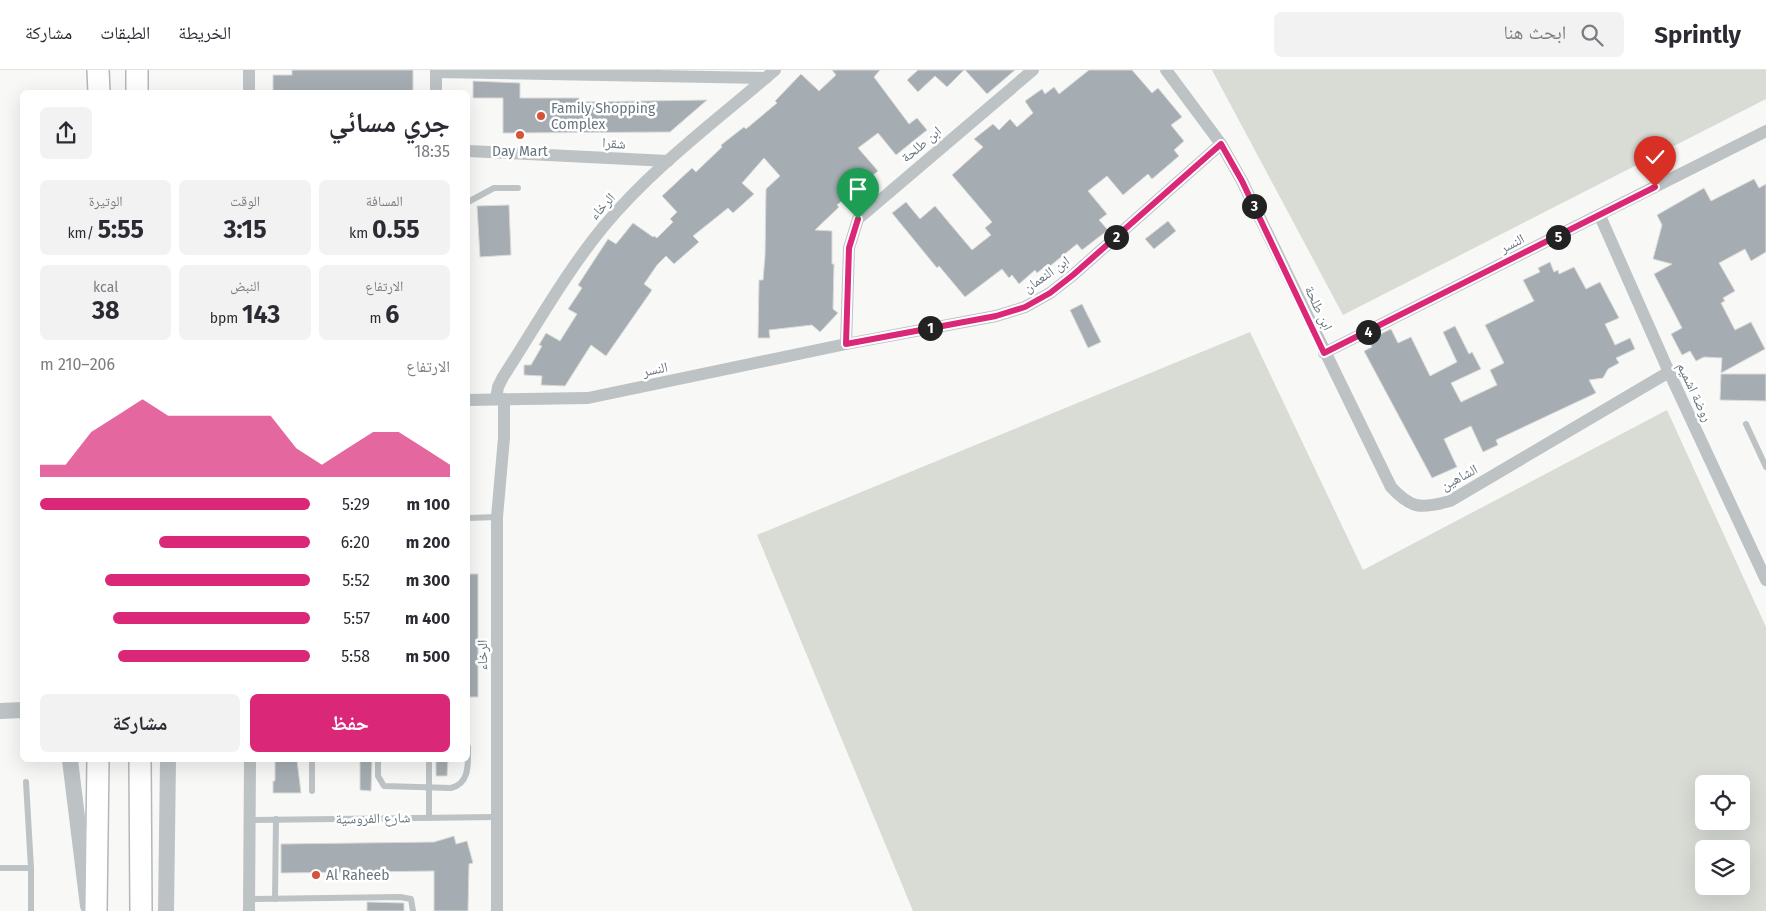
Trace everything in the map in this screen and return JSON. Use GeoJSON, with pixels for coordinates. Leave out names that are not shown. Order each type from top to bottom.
{"type":"FeatureCollection","features":[{"type":"Feature","properties":{"kind":"highway"},"geometry":{"type":"LineString","coordinates":[[98,70],[99,90]]}},
{"type":"Feature","properties":{"kind":"highway"},"geometry":{"type":"LineString","coordinates":[[137,70],[137,90]]}},
{"type":"Feature","properties":{"kind":"highway"},"geometry":{"type":"LineString","coordinates":[[96,911],[98,762]]}},
{"type":"Feature","properties":{"kind":"highway"},"geometry":{"type":"LineString","coordinates":[[140,762],[141,911]]}},
{"type":"Feature","properties":{"kind":"street"},"geometry":{"type":"LineString","coordinates":[[249,70],[249,90]]}},
{"type":"Feature","properties":{"kind":"street","name":"ابن طلحة"},"geometry":{"type":"LineString","coordinates":[[846,344],[849,248],[858,219],[1032,70]]}},
{"type":"Feature","properties":{"kind":"street","name":"ابن طلحة"},"geometry":{"type":"LineString","coordinates":[[1166,70],[1221,144],[1242,181],[1324,353]]}},
{"type":"Feature","properties":{"kind":"street"},"geometry":{"type":"LineString","coordinates":[[436,90],[436,71],[770,74]]}},
{"type":"Feature","properties":{"kind":"street","name":"الرخاء"},"geometry":{"type":"LineString","coordinates":[[497,911],[497,517],[504,438],[500,382],[590,244],[606,224],[668,161],[770,74]]}},
{"type":"Feature","properties":{"kind":"street","name":"النسر"},"geometry":{"type":"LineString","coordinates":[[1324,353],[1766,131]]}},
{"type":"Feature","properties":{"kind":"street","name":"ابن النعمان"},"geometry":{"type":"LineString","coordinates":[[846,344],[996,316],[1025,307],[1050,293],[1073,275],[1221,144]]}},
{"type":"Feature","properties":{"kind":"street","name":"شقرا"},"geometry":{"type":"LineString","coordinates":[[470,151],[668,161]]}},
{"type":"Feature","properties":{"kind":"street","name":"روضة اشميم"},"geometry":{"type":"LineString","coordinates":[[1600,216],[1669,372],[1765,577]]}},
{"type":"Feature","properties":{"kind":"street","name":"النسر"},"geometry":{"type":"LineString","coordinates":[[470,400],[588,398],[846,344]]}},
{"type":"Feature","properties":{"kind":"street","name":"الشاهين"},"geometry":{"type":"LineString","coordinates":[[1324,353],[1391,487],[1403,500],[1418,507],[1450,501],[1669,372]]}},
{"type":"Feature","properties":{"kind":"street"},"geometry":{"type":"LineString","coordinates":[[0,711],[20,710]]}},
{"type":"Feature","properties":{"kind":"street"},"geometry":{"type":"LineString","coordinates":[[70,762],[89,911]]}},
{"type":"Feature","properties":{"kind":"street"},"geometry":{"type":"LineString","coordinates":[[166,911],[168,762]]}},
{"type":"Feature","properties":{"kind":"street"},"geometry":{"type":"LineString","coordinates":[[249,905],[250,762]]}},
{"type":"Feature","properties":{"kind":"lane"},"geometry":{"type":"LineString","coordinates":[[470,201],[494,188],[518,188]]}},
{"type":"Feature","properties":{"kind":"lane"},"geometry":{"type":"LineString","coordinates":[[1746,424],[1766,467]]}},
{"type":"Feature","properties":{"kind":"lane"},"geometry":{"type":"LineString","coordinates":[[470,518],[497,517]]}},
{"type":"Feature","properties":{"kind":"lane"},"geometry":{"type":"LineString","coordinates":[[312,762],[312,791]]}},
{"type":"Feature","properties":{"kind":"lane"},"geometry":{"type":"LineString","coordinates":[[378,762],[378,776],[384,786],[451,788],[464,781],[467,762]]}},
{"type":"Feature","properties":{"kind":"lane"},"geometry":{"type":"LineString","coordinates":[[429,762],[429,818]]}},
{"type":"Feature","properties":{"kind":"lane"},"geometry":{"type":"LineString","coordinates":[[26,782],[31,868],[31,911]]}},
{"type":"Feature","properties":{"kind":"lane","name":"شارع الفروسية"},"geometry":{"type":"LineString","coordinates":[[249,820],[496,817]]}},
{"type":"Feature","properties":{"kind":"lane"},"geometry":{"type":"LineString","coordinates":[[275,899],[276,819]]}},
{"type":"Feature","properties":{"kind":"lane"},"geometry":{"type":"LineString","coordinates":[[0,868],[31,868]]}},
{"type":"Feature","properties":{"kind":"lane"},"geometry":{"type":"LineString","coordinates":[[249,905],[275,899],[400,897],[411,899],[414,911]]}},
{"type":"Feature","properties":{"kind":"shaded area"},"geometry":{"type":"Polygon","coordinates":[[[1212,70],[1766,70],[1766,99],[1343,315],[1212,70]]]}},
{"type":"Feature","properties":{"kind":"shaded area"},"geometry":{"type":"Polygon","coordinates":[[[1250,332],[1363,570],[1667,410],[1766,627],[1766,911],[913,911],[757,535],[1250,332]]]}},
{"type":"Feature","properties":{"kind":"building"},"geometry":{"type":"Polygon","coordinates":[[[292,70],[413,70],[413,90],[273,90],[273,75],[292,75],[292,70]]]}},
{"type":"Feature","properties":{"kind":"building"},"geometry":{"type":"Polygon","coordinates":[[[832,70],[880,70],[874,77],[909,124],[917,118],[927,130],[896,155],[878,133],[858,148],[878,171],[837,205],[839,207],[815,230],[832,231],[832,264],[834,264],[833,309],[838,313],[820,332],[812,325],[769,330],[770,338],[758,338],[759,280],[763,280],[765,256],[766,189],[780,176],[764,158],[742,183],[754,194],[733,213],[728,208],[693,236],[699,242],[674,264],[666,256],[657,265],[644,284],[652,290],[606,356],[591,345],[565,386],[541,385],[542,376],[524,375],[524,365],[531,365],[542,346],[539,345],[546,333],[560,341],[577,314],[568,309],[582,288],[578,285],[608,239],[616,244],[633,223],[657,238],[673,222],[670,219],[677,212],[662,196],[692,168],[696,172],[722,147],[721,145],[744,127],[746,129],[777,103],[775,101],[801,74],[819,91],[836,75],[832,70]]]}},
{"type":"Feature","properties":{"kind":"building"},"geometry":{"type":"Polygon","coordinates":[[[918,70],[964,70],[947,87],[935,76],[918,92],[907,80],[918,70]]]}},
{"type":"Feature","properties":{"kind":"building"},"geometry":{"type":"Polygon","coordinates":[[[965,70],[1015,70],[987,94],[965,70]]]}},
{"type":"Feature","properties":{"kind":"building"},"geometry":{"type":"Polygon","coordinates":[[[1089,70],[1132,70],[1152,93],[1158,88],[1182,117],[1171,125],[1184,141],[1174,150],[1179,156],[1152,179],[1148,174],[1123,195],[1107,176],[1088,191],[1107,214],[1099,220],[1108,230],[1082,250],[1077,244],[1050,266],[1048,264],[1037,273],[1035,270],[1019,284],[1012,275],[1009,278],[1002,269],[965,297],[939,266],[937,268],[892,213],[906,202],[920,219],[935,206],[972,250],[991,235],[985,228],[992,222],[952,175],[983,147],[974,139],[993,124],[999,130],[1010,119],[1017,127],[1033,113],[1025,101],[1042,89],[1045,94],[1054,87],[1059,94],[1089,70]]]}},
{"type":"Feature","properties":{"kind":"building"},"geometry":{"type":"Polygon","coordinates":[[[473,81],[520,83],[520,98],[579,98],[579,102],[707,100],[670,132],[503,133],[503,98],[473,98],[473,81]]]}},
{"type":"Feature","properties":{"kind":"building"},"geometry":{"type":"Polygon","coordinates":[[[1754,179],[1759,188],[1766,184],[1766,252],[1751,261],[1745,249],[1719,263],[1735,291],[1723,298],[1725,301],[1721,303],[1735,330],[1751,322],[1765,349],[1721,373],[1722,358],[1704,357],[1696,361],[1690,351],[1682,355],[1671,334],[1682,328],[1654,274],[1672,264],[1653,259],[1662,225],[1657,215],[1704,188],[1711,201],[1754,179]]]}},
{"type":"Feature","properties":{"kind":"building"},"geometry":{"type":"Polygon","coordinates":[[[509,205],[511,255],[480,257],[477,206],[509,205]]]}},
{"type":"Feature","properties":{"kind":"building"},"geometry":{"type":"Polygon","coordinates":[[[1168,221],[1176,231],[1154,249],[1145,239],[1168,221]]]}},
{"type":"Feature","properties":{"kind":"building"},"geometry":{"type":"Polygon","coordinates":[[[1550,262],[1554,272],[1558,270],[1559,274],[1574,267],[1586,289],[1600,282],[1619,318],[1605,324],[1615,345],[1630,338],[1635,349],[1616,358],[1619,363],[1608,369],[1603,378],[1589,380],[1596,393],[1496,440],[1498,445],[1483,452],[1471,426],[1444,439],[1457,467],[1432,478],[1364,351],[1372,347],[1368,340],[1391,329],[1398,343],[1411,337],[1430,376],[1457,362],[1443,332],[1455,326],[1469,354],[1472,352],[1481,369],[1451,383],[1461,402],[1497,385],[1490,370],[1504,363],[1485,325],[1534,301],[1523,280],[1540,272],[1538,268],[1550,262]]]}},
{"type":"Feature","properties":{"kind":"building"},"geometry":{"type":"Polygon","coordinates":[[[1082,304],[1101,342],[1088,348],[1070,310],[1082,304]]]}},
{"type":"Feature","properties":{"kind":"building"},"geometry":{"type":"Polygon","coordinates":[[[1721,374],[1766,374],[1766,401],[1720,400],[1721,374]]]}},
{"type":"Feature","properties":{"kind":"building"},"geometry":{"type":"Polygon","coordinates":[[[470,574],[478,574],[478,697],[470,697],[470,574]]]}},
{"type":"Feature","properties":{"kind":"building"},"geometry":{"type":"Polygon","coordinates":[[[275,762],[297,762],[301,793],[273,793],[273,781],[275,781],[275,762]]]}},
{"type":"Feature","properties":{"kind":"building"},"geometry":{"type":"Polygon","coordinates":[[[360,762],[372,762],[371,791],[360,790],[360,762]]]}},
{"type":"Feature","properties":{"kind":"building"},"geometry":{"type":"Polygon","coordinates":[[[436,762],[448,762],[447,776],[436,776],[436,762]]]}},
{"type":"Feature","properties":{"kind":"building"},"geometry":{"type":"Polygon","coordinates":[[[454,836],[456,844],[467,841],[473,863],[469,864],[468,911],[434,911],[434,871],[281,873],[281,844],[434,842],[454,836]]]}},
{"type":"Feature","properties":{"kind":"building"},"geometry":{"type":"Polygon","coordinates":[[[367,902],[404,903],[404,911],[367,911],[367,902]]]}},
{"type":"Feature","properties":{"kind":"place","name":"Family Shopping Complex"},"geometry":{"type":"Point","coordinates":[541,116]}},
{"type":"Feature","properties":{"kind":"place","name":"Day Mart"},"geometry":{"type":"Point","coordinates":[520,135]}},
{"type":"Feature","properties":{"kind":"place","name":"Al Raheeb"},"geometry":{"type":"Point","coordinates":[316,875]}},
{"type":"Feature","properties":{"kind":"route"},"geometry":{"type":"LineString","coordinates":[[858,219],[849,248],[846,344],[996,316],[1025,307],[1050,293],[1073,275],[1221,144],[1242,181],[1324,353],[1462,286],[1655,187]]}}]}
